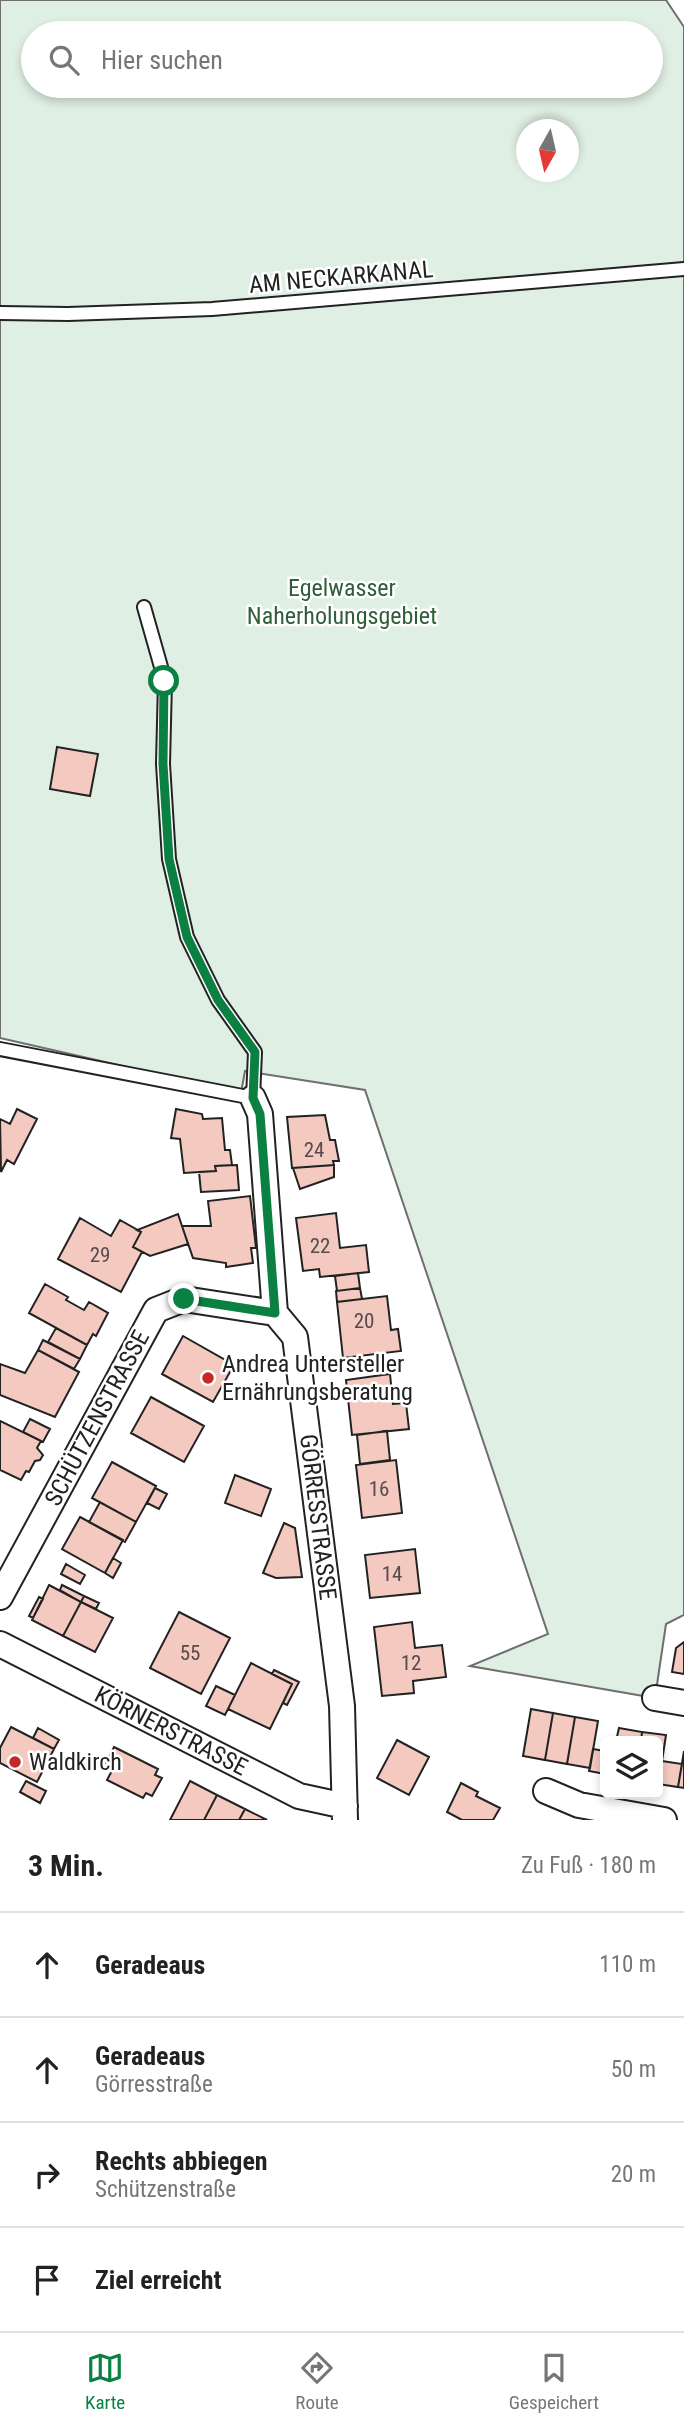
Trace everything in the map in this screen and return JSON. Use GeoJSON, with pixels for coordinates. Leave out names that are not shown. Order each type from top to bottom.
{"type":"FeatureCollection","features":[{"type":"Feature","properties":{"kind":"street"},"geometry":{"type":"LineString","coordinates":[[253,1098],[260,1114],[275,1313]]}},
{"type":"Feature","properties":{"kind":"street","name":"SCHÜTZENSTRASSE"},"geometry":{"type":"LineString","coordinates":[[0,1597],[156,1310],[184,1299],[275,1313]]}},
{"type":"Feature","properties":{"kind":"street","name":"GÖRRESSTRASSE"},"geometry":{"type":"LineString","coordinates":[[275,1313],[295,1337],[342,1706],[345,1813]]}},
{"type":"Feature","properties":{"kind":"street","name":"KÖRNERSTRASSE"},"geometry":{"type":"LineString","coordinates":[[0,1644],[299,1796],[345,1813]]}},
{"type":"Feature","properties":{"kind":"street"},"geometry":{"type":"LineString","coordinates":[[655,1698],[684,1703]]}},
{"type":"Feature","properties":{"kind":"street"},"geometry":{"type":"LineString","coordinates":[[545,1791],[579,1805],[664,1820]]}},
{"type":"Feature","properties":{"kind":"lane","name":"AM NECKARKANAL"},"geometry":{"type":"LineString","coordinates":[[0,313],[68,314],[212,309],[684,269]]}},
{"type":"Feature","properties":{"kind":"lane"},"geometry":{"type":"LineString","coordinates":[[0,1049],[253,1098],[255,1052],[218,1000],[187,937],[169,859],[163,764],[164,681],[144,607]]}},
{"type":"Feature","properties":{"kind":"green space","name":"Egelwasser Naherholungsgebiet"},"geometry":{"type":"Polygon","coordinates":[[[0,0],[666,0],[684,27],[684,1615],[666,1624],[655,1698],[470,1666],[548,1634],[365,1090],[245,1071],[241,1093],[0,1038],[0,0]]]}},
{"type":"Feature","properties":{"kind":"building"},"geometry":{"type":"Polygon","coordinates":[[[57,747],[98,754],[90,796],[50,789],[57,747]]]}},
{"type":"Feature","properties":{"kind":"building"},"geometry":{"type":"Polygon","coordinates":[[[17,1109],[37,1119],[14,1164],[7,1160],[1,1172],[0,1119],[10,1124],[17,1109]]]}},
{"type":"Feature","properties":{"kind":"building"},"geometry":{"type":"Polygon","coordinates":[[[176,1109],[202,1114],[203,1119],[222,1118],[225,1150],[230,1150],[232,1165],[215,1166],[216,1171],[184,1173],[180,1139],[171,1138],[176,1109]]]}},
{"type":"Feature","properties":{"kind":"building"},"geometry":{"type":"Polygon","coordinates":[[[325,1115],[330,1140],[335,1140],[339,1161],[333,1161],[334,1165],[292,1168],[287,1117],[325,1115]]]}},
{"type":"Feature","properties":{"kind":"building"},"geometry":{"type":"Polygon","coordinates":[[[237,1165],[239,1190],[201,1192],[199,1172],[216,1171],[215,1166],[237,1165]]]}},
{"type":"Feature","properties":{"kind":"building"},"geometry":{"type":"Polygon","coordinates":[[[334,1165],[334,1177],[300,1189],[293,1168],[334,1165]]]}},
{"type":"Feature","properties":{"kind":"building"},"geometry":{"type":"Polygon","coordinates":[[[250,1196],[256,1248],[251,1248],[253,1263],[226,1267],[226,1263],[193,1258],[182,1226],[211,1226],[208,1201],[250,1196]]]}},
{"type":"Feature","properties":{"kind":"building"},"geometry":{"type":"Polygon","coordinates":[[[336,1213],[340,1248],[366,1245],[369,1272],[320,1277],[319,1269],[303,1271],[296,1218],[336,1213]]]}},
{"type":"Feature","properties":{"kind":"building"},"geometry":{"type":"Polygon","coordinates":[[[178,1214],[188,1244],[150,1256],[133,1247],[141,1232],[137,1230],[178,1214]]]}},
{"type":"Feature","properties":{"kind":"building"},"geometry":{"type":"Polygon","coordinates":[[[80,1218],[111,1236],[120,1220],[141,1232],[133,1247],[142,1252],[121,1292],[58,1259],[80,1218]]]}},
{"type":"Feature","properties":{"kind":"building"},"geometry":{"type":"Polygon","coordinates":[[[358,1273],[360,1288],[337,1291],[335,1276],[358,1273]]]}},
{"type":"Feature","properties":{"kind":"building"},"geometry":{"type":"Polygon","coordinates":[[[45,1284],[84,1310],[89,1302],[108,1313],[96,1336],[93,1334],[87,1345],[29,1313],[45,1284]]]}},
{"type":"Feature","properties":{"kind":"building"},"geometry":{"type":"Polygon","coordinates":[[[360,1288],[362,1299],[337,1302],[336,1291],[360,1288]]]}},
{"type":"Feature","properties":{"kind":"building"},"geometry":{"type":"Polygon","coordinates":[[[387,1296],[391,1330],[398,1329],[401,1351],[343,1358],[337,1302],[387,1296]]]}},
{"type":"Feature","properties":{"kind":"building"},"geometry":{"type":"Polygon","coordinates":[[[56,1328],[87,1345],[80,1359],[48,1342],[56,1328]]]}},
{"type":"Feature","properties":{"kind":"building"},"geometry":{"type":"Polygon","coordinates":[[[183,1336],[234,1365],[213,1402],[162,1374],[183,1336]]]}},
{"type":"Feature","properties":{"kind":"building"},"geometry":{"type":"Polygon","coordinates":[[[43,1340],[80,1359],[74,1369],[38,1350],[43,1340]]]}},
{"type":"Feature","properties":{"kind":"building"},"geometry":{"type":"Polygon","coordinates":[[[38,1350],[79,1372],[55,1417],[0,1395],[0,1364],[25,1373],[38,1350]]]}},
{"type":"Feature","properties":{"kind":"building"},"geometry":{"type":"Polygon","coordinates":[[[390,1374],[393,1404],[406,1403],[409,1429],[352,1435],[346,1380],[390,1374]]]}},
{"type":"Feature","properties":{"kind":"building"},"geometry":{"type":"Polygon","coordinates":[[[151,1397],[204,1426],[184,1462],[131,1433],[151,1397]]]}},
{"type":"Feature","properties":{"kind":"building"},"geometry":{"type":"Polygon","coordinates":[[[30,1419],[50,1429],[43,1442],[23,1432],[30,1419]]]}},
{"type":"Feature","properties":{"kind":"building"},"geometry":{"type":"Polygon","coordinates":[[[0,1421],[41,1441],[37,1448],[43,1455],[40,1460],[35,1461],[29,1472],[26,1471],[21,1480],[0,1470],[0,1421]]]}},
{"type":"Feature","properties":{"kind":"building"},"geometry":{"type":"Polygon","coordinates":[[[387,1431],[390,1460],[360,1464],[357,1435],[387,1431]]]}},
{"type":"Feature","properties":{"kind":"building"},"geometry":{"type":"Polygon","coordinates":[[[396,1460],[402,1513],[362,1518],[356,1465],[396,1460]]]}},
{"type":"Feature","properties":{"kind":"building"},"geometry":{"type":"Polygon","coordinates":[[[112,1462],[156,1486],[136,1522],[92,1498],[112,1462]]]}},
{"type":"Feature","properties":{"kind":"building"},"geometry":{"type":"Polygon","coordinates":[[[235,1475],[271,1489],[261,1516],[225,1503],[235,1475]]]}},
{"type":"Feature","properties":{"kind":"building"},"geometry":{"type":"Polygon","coordinates":[[[155,1488],[167,1494],[159,1509],[147,1503],[155,1488]]]}},
{"type":"Feature","properties":{"kind":"building"},"geometry":{"type":"Polygon","coordinates":[[[100,1502],[136,1522],[125,1542],[89,1522],[100,1502]]]}},
{"type":"Feature","properties":{"kind":"building"},"geometry":{"type":"Polygon","coordinates":[[[80,1517],[123,1540],[105,1573],[62,1549],[80,1517]]]}},
{"type":"Feature","properties":{"kind":"building"},"geometry":{"type":"Polygon","coordinates":[[[284,1523],[295,1528],[302,1577],[276,1578],[263,1573],[284,1523]]]}},
{"type":"Feature","properties":{"kind":"building"},"geometry":{"type":"Polygon","coordinates":[[[415,1549],[420,1593],[370,1598],[365,1555],[415,1549]]]}},
{"type":"Feature","properties":{"kind":"building"},"geometry":{"type":"Polygon","coordinates":[[[113,1558],[121,1563],[113,1578],[105,1573],[113,1558]]]}},
{"type":"Feature","properties":{"kind":"building"},"geometry":{"type":"Polygon","coordinates":[[[66,1564],[85,1575],[80,1584],[61,1574],[66,1564]]]}},
{"type":"Feature","properties":{"kind":"building"},"geometry":{"type":"Polygon","coordinates":[[[49,1585],[81,1602],[63,1636],[32,1620],[49,1585]]]}},
{"type":"Feature","properties":{"kind":"building"},"geometry":{"type":"Polygon","coordinates":[[[62,1585],[84,1596],[81,1602],[60,1590],[62,1585]]]}},
{"type":"Feature","properties":{"kind":"building"},"geometry":{"type":"Polygon","coordinates":[[[84,1596],[99,1603],[96,1609],[81,1602],[84,1596]]]}},
{"type":"Feature","properties":{"kind":"building"},"geometry":{"type":"Polygon","coordinates":[[[39,1597],[43,1599],[33,1618],[29,1616],[39,1597]]]}},
{"type":"Feature","properties":{"kind":"building"},"geometry":{"type":"Polygon","coordinates":[[[81,1602],[113,1618],[95,1652],[63,1636],[81,1602]]]}},
{"type":"Feature","properties":{"kind":"building"},"geometry":{"type":"Polygon","coordinates":[[[179,1612],[230,1638],[201,1694],[150,1668],[179,1612]]]}},
{"type":"Feature","properties":{"kind":"building"},"geometry":{"type":"Polygon","coordinates":[[[412,1622],[415,1648],[442,1645],[446,1677],[413,1681],[414,1693],[382,1696],[374,1627],[412,1622]]]}},
{"type":"Feature","properties":{"kind":"building"},"geometry":{"type":"Polygon","coordinates":[[[684,1642],[684,1674],[672,1672],[676,1648],[684,1642]]]}},
{"type":"Feature","properties":{"kind":"building"},"geometry":{"type":"Polygon","coordinates":[[[251,1663],[292,1684],[270,1729],[228,1709],[251,1663]]]}},
{"type":"Feature","properties":{"kind":"building"},"geometry":{"type":"Polygon","coordinates":[[[274,1670],[299,1682],[287,1705],[283,1703],[292,1684],[272,1674],[274,1670]]]}},
{"type":"Feature","properties":{"kind":"building"},"geometry":{"type":"Polygon","coordinates":[[[216,1686],[235,1695],[225,1715],[206,1706],[216,1686]]]}},
{"type":"Feature","properties":{"kind":"building"},"geometry":{"type":"Polygon","coordinates":[[[531,1709],[553,1713],[545,1760],[523,1756],[531,1709]]]}},
{"type":"Feature","properties":{"kind":"building"},"geometry":{"type":"Polygon","coordinates":[[[553,1713],[575,1717],[567,1764],[545,1760],[553,1713]]]}},
{"type":"Feature","properties":{"kind":"building"},"geometry":{"type":"Polygon","coordinates":[[[575,1717],[598,1721],[590,1768],[567,1764],[575,1717]]]}},
{"type":"Feature","properties":{"kind":"building"},"geometry":{"type":"Polygon","coordinates":[[[11,1727],[54,1749],[37,1782],[0,1763],[0,1748],[11,1727]]]}},
{"type":"Feature","properties":{"kind":"building"},"geometry":{"type":"Polygon","coordinates":[[[38,1728],[59,1740],[54,1749],[33,1738],[38,1728]]]}},
{"type":"Feature","properties":{"kind":"building"},"geometry":{"type":"Polygon","coordinates":[[[619,1728],[642,1732],[642,1736],[617,1736],[619,1728]]]}},
{"type":"Feature","properties":{"kind":"building"},"geometry":{"type":"Polygon","coordinates":[[[642,1732],[666,1735],[663,1755],[663,1736],[642,1736],[642,1732]]]}},
{"type":"Feature","properties":{"kind":"building"},"geometry":{"type":"Polygon","coordinates":[[[397,1740],[429,1757],[409,1795],[377,1778],[397,1740]]]}},
{"type":"Feature","properties":{"kind":"building"},"geometry":{"type":"Polygon","coordinates":[[[114,1747],[158,1769],[155,1775],[162,1778],[152,1796],[146,1793],[143,1798],[107,1780],[114,1767],[106,1763],[114,1747]]]}},
{"type":"Feature","properties":{"kind":"building"},"geometry":{"type":"Polygon","coordinates":[[[593,1749],[600,1750],[600,1773],[589,1771],[593,1749]]]}},
{"type":"Feature","properties":{"kind":"building"},"geometry":{"type":"Polygon","coordinates":[[[684,1751],[684,1788],[678,1787],[684,1751]]]}},
{"type":"Feature","properties":{"kind":"building"},"geometry":{"type":"Polygon","coordinates":[[[663,1761],[682,1764],[678,1787],[663,1785],[663,1761]]]}},
{"type":"Feature","properties":{"kind":"building"},"geometry":{"type":"Polygon","coordinates":[[[26,1781],[46,1791],[40,1803],[20,1792],[26,1781]]]}},
{"type":"Feature","properties":{"kind":"building"},"geometry":{"type":"Polygon","coordinates":[[[190,1781],[217,1795],[204,1820],[170,1820],[190,1781]]]}},
{"type":"Feature","properties":{"kind":"building"},"geometry":{"type":"Polygon","coordinates":[[[461,1783],[478,1792],[476,1796],[500,1808],[493,1820],[462,1820],[447,1812],[461,1783]]]}},
{"type":"Feature","properties":{"kind":"building"},"geometry":{"type":"Polygon","coordinates":[[[217,1795],[245,1809],[239,1820],[204,1820],[217,1795]]]}},
{"type":"Feature","properties":{"kind":"building"},"geometry":{"type":"Polygon","coordinates":[[[245,1809],[267,1820],[239,1820],[245,1809]]]}},
{"type":"Feature","properties":{"kind":"place","name":"Andrea Untersteller Ernährungsberatung"},"geometry":{"type":"Point","coordinates":[208,1378]}},
{"type":"Feature","properties":{"kind":"place","name":"Waldkirch"},"geometry":{"type":"Point","coordinates":[15,1762]}},
{"type":"Feature","properties":{"kind":"route"},"geometry":{"type":"LineString","coordinates":[[164,681],[163,764],[169,859],[187,937],[218,1000],[255,1052],[253,1098],[260,1114],[275,1313],[184,1299]]}}]}
